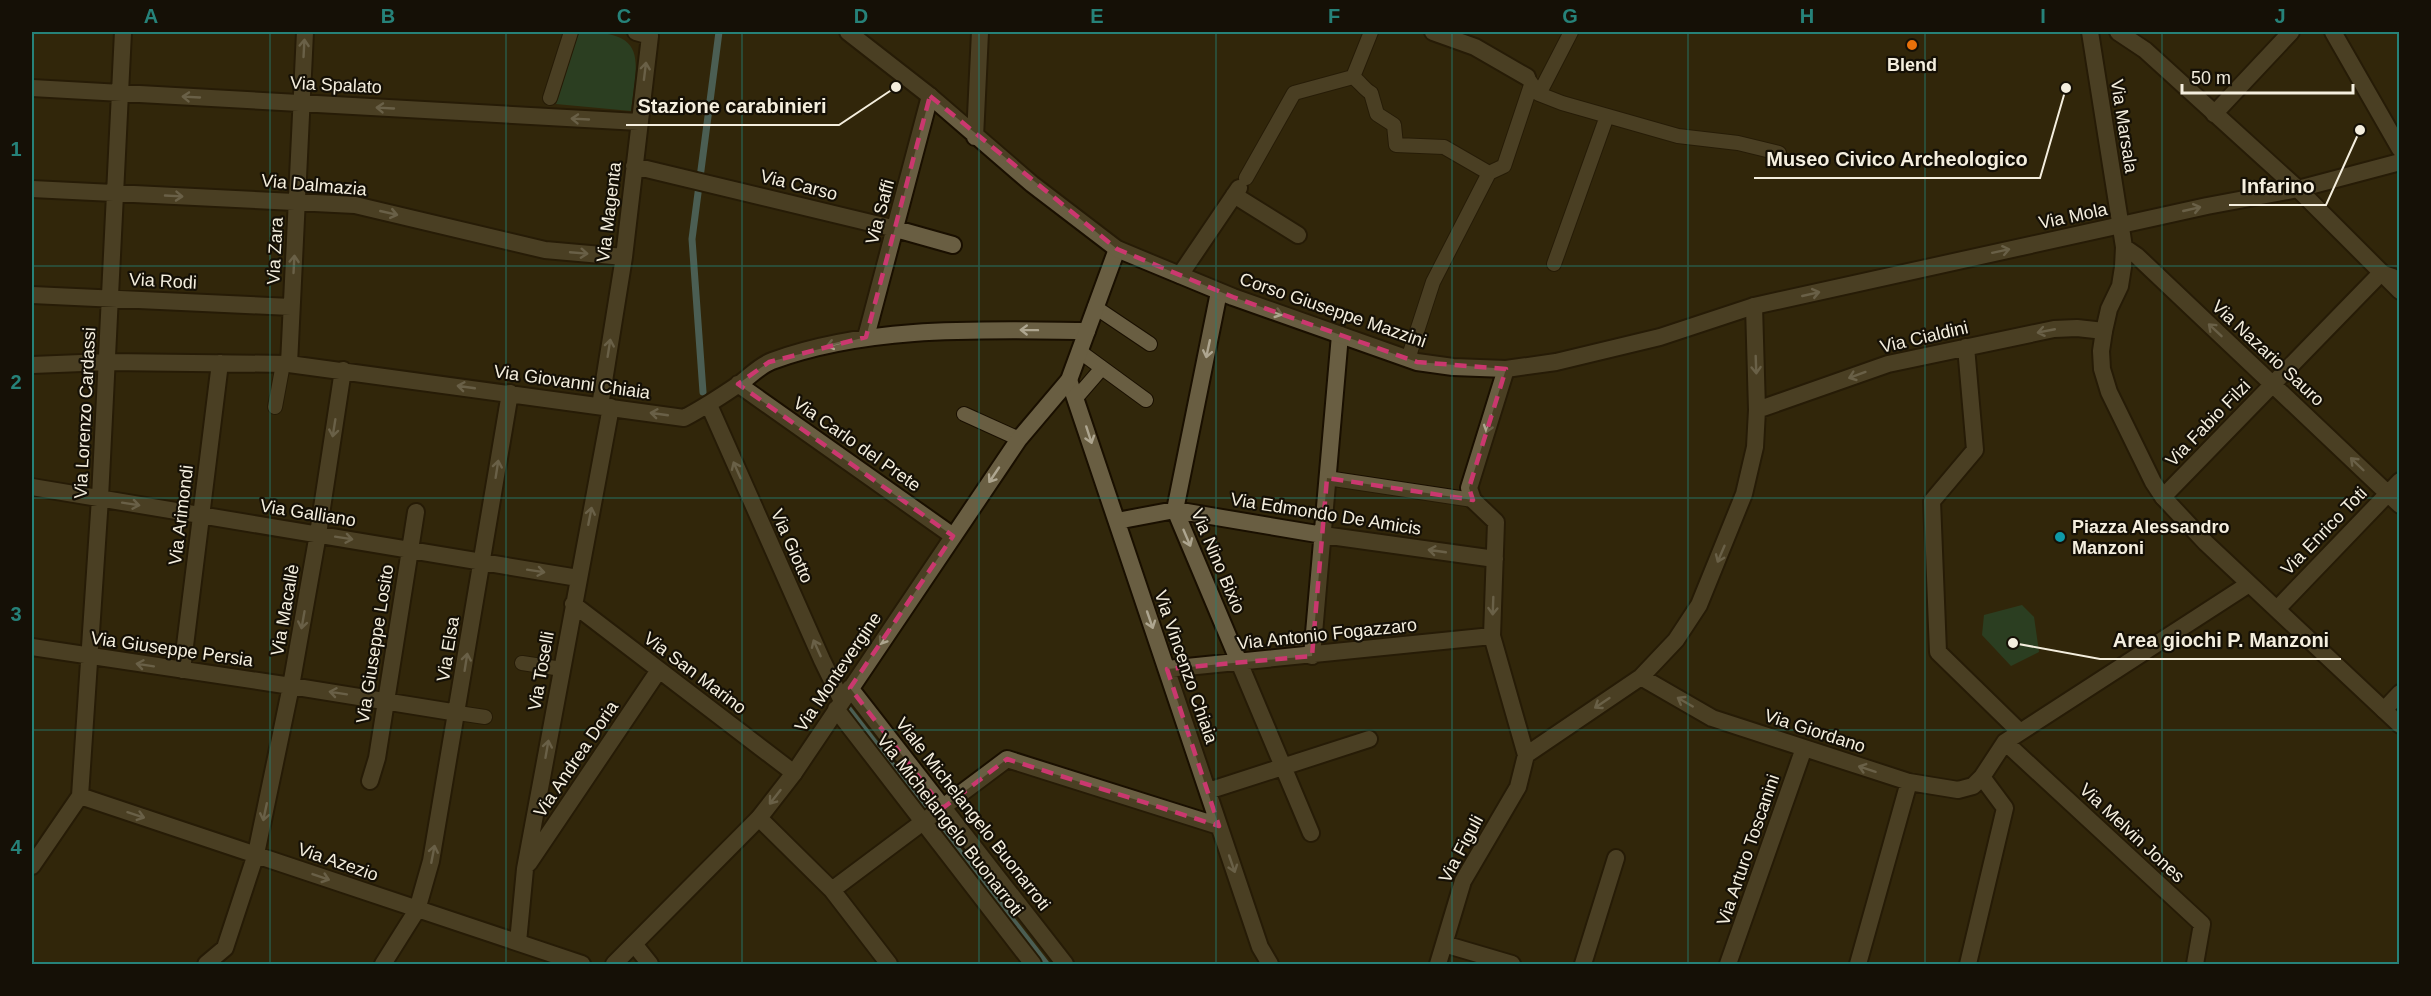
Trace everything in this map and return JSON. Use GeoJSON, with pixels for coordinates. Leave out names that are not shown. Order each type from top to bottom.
{"type":"FeatureCollection","features":[{"type":"Feature","properties":{"kind":"street","name":"Via Lorenzo Cardassi"},"geometry":{"type":"LineString","coordinates":[[81,796],[100,498],[123,32]]}},
{"type":"Feature","properties":{"kind":"street","name":"Via Zara"},"geometry":{"type":"LineString","coordinates":[[286,364],[297,202],[304,32]]}},
{"type":"Feature","properties":{"kind":"street"},"geometry":{"type":"LineString","coordinates":[[548,108],[571,32]]}},
{"type":"Feature","properties":{"kind":"street","name":"Via Magenta"},"geometry":{"type":"LineString","coordinates":[[606,406],[650,36],[636,32]]}},
{"type":"Feature","properties":{"kind":"street","name":"Corso Giuseppe Mazzini"},"geometry":{"type":"LineString","coordinates":[[848,32],[930,96],[1032,184],[1117,249],[1220,292],[1417,362],[1453,367],[1506,369],[1556,362],[1660,337],[1754,306]]}},
{"type":"Feature","properties":{"kind":"street"},"geometry":{"type":"LineString","coordinates":[[975,136],[980,32]]}},
{"type":"Feature","properties":{"kind":"street"},"geometry":{"type":"LineString","coordinates":[[1353,77],[1371,32]]}},
{"type":"Feature","properties":{"kind":"street"},"geometry":{"type":"LineString","coordinates":[[1433,32],[1475,47],[1532,86],[1562,103],[1678,136],[1738,143],[1779,153]]}},
{"type":"Feature","properties":{"kind":"street"},"geometry":{"type":"LineString","coordinates":[[1408,359],[1433,282],[1489,173],[1504,166],[1532,86],[1571,32]]}},
{"type":"Feature","properties":{"kind":"street","name":"Via Marsala"},"geometry":{"type":"LineString","coordinates":[[2090,32],[2119,226]]}},
{"type":"Feature","properties":{"kind":"street"},"geometry":{"type":"LineString","coordinates":[[2118,32],[2145,50],[2298,189],[2400,291]]}},
{"type":"Feature","properties":{"kind":"street"},"geometry":{"type":"LineString","coordinates":[[2214,114],[2291,32]]}},
{"type":"Feature","properties":{"kind":"street"},"geometry":{"type":"LineString","coordinates":[[2333,32],[2400,149]]}},
{"type":"Feature","properties":{"kind":"street"},"geometry":{"type":"LineString","coordinates":[[1180,275],[1240,187],[1294,93],[1353,77],[1364,84],[1367,91],[1371,93],[1377,114],[1394,125],[1396,145],[1444,147],[1489,173]]}},
{"type":"Feature","properties":{"kind":"street","name":"Via Spalato"},"geometry":{"type":"LineString","coordinates":[[32,88],[301,103],[548,108],[639,122]]}},
{"type":"Feature","properties":{"kind":"street","name":"Via Saffi"},"geometry":{"type":"LineString","coordinates":[[866,337],[930,96]]}},
{"type":"Feature","properties":{"kind":"street"},"geometry":{"type":"LineString","coordinates":[[1554,264],[1607,116]]}},
{"type":"Feature","properties":{"kind":"street","name":"Via Mola"},"geometry":{"type":"LineString","coordinates":[[1754,306],[2207,206],[2298,189],[2400,162]]}},
{"type":"Feature","properties":{"kind":"street","name":"Via Carso"},"geometry":{"type":"LineString","coordinates":[[634,166],[896,228],[953,245]]}},
{"type":"Feature","properties":{"kind":"street"},"geometry":{"type":"LineString","coordinates":[[1240,187],[1298,235]]}},
{"type":"Feature","properties":{"kind":"street","name":"Via Dalmazia"},"geometry":{"type":"LineString","coordinates":[[32,189],[355,205],[545,250],[624,257]]}},
{"type":"Feature","properties":{"kind":"street"},"geometry":{"type":"LineString","coordinates":[[2119,226],[2124,247],[2123,267],[2120,286],[2109,309],[2104,331],[2101,351],[2102,369],[2109,392],[2144,466],[2163,497],[2206,543],[2400,725]]}},
{"type":"Feature","properties":{"kind":"street","name":"Via Nazario Sauro"},"geometry":{"type":"LineString","coordinates":[[2124,247],[2137,256],[2394,499]]}},
{"type":"Feature","properties":{"kind":"street"},"geometry":{"type":"LineString","coordinates":[[1069,380],[1117,249]]}},
{"type":"Feature","properties":{"kind":"street"},"geometry":{"type":"LineString","coordinates":[[2381,273],[2400,279]]}},
{"type":"Feature","properties":{"kind":"street","name":"Via Fabio Filzi"},"geometry":{"type":"LineString","coordinates":[[2163,497],[2381,273]]}},
{"type":"Feature","properties":{"kind":"street","name":"Via Nino Bixio"},"geometry":{"type":"LineString","coordinates":[[1220,292],[1175,510],[1311,833]]}},
{"type":"Feature","properties":{"kind":"street","name":"Via Rodi"},"geometry":{"type":"LineString","coordinates":[[32,295],[291,307]]}},
{"type":"Feature","properties":{"kind":"street"},"geometry":{"type":"LineString","coordinates":[[1506,369],[1469,488],[1473,500],[1496,522],[1492,636],[1526,755],[1641,677],[1676,640],[1699,605],[1744,494],[1755,447],[1757,410],[1754,306]]}},
{"type":"Feature","properties":{"kind":"street"},"geometry":{"type":"LineString","coordinates":[[1095,307],[1150,344]]}},
{"type":"Feature","properties":{"kind":"street","name":"Via Cialdini"},"geometry":{"type":"LineString","coordinates":[[1757,410],[1888,364],[2054,329],[2077,328],[2104,331]]}},
{"type":"Feature","properties":{"kind":"street","name":"Via Giovanni Chiaia"},"geometry":{"type":"LineString","coordinates":[[32,365],[107,362],[286,364],[684,418],[709,405],[769,362],[866,337],[1004,330],[1088,331]]}},
{"type":"Feature","properties":{"kind":"street"},"geometry":{"type":"LineString","coordinates":[[1312,656],[1340,335]]}},
{"type":"Feature","properties":{"kind":"street"},"geometry":{"type":"LineString","coordinates":[[1966,347],[1975,450],[1932,501],[1938,652],[2020,732]]}},
{"type":"Feature","properties":{"kind":"street"},"geometry":{"type":"LineString","coordinates":[[1079,351],[1146,399]]}},
{"type":"Feature","properties":{"kind":"street","name":"Via Arimondi"},"geometry":{"type":"LineString","coordinates":[[182,670],[219,363]]}},
{"type":"Feature","properties":{"kind":"street"},"geometry":{"type":"LineString","coordinates":[[275,407],[286,364]]}},
{"type":"Feature","properties":{"kind":"street"},"geometry":{"type":"LineString","coordinates":[[1076,398],[1102,368]]}},
{"type":"Feature","properties":{"kind":"street","name":"Via Macallè"},"geometry":{"type":"LineString","coordinates":[[206,964],[225,948],[256,854],[291,686],[318,534],[343,370]]}},
{"type":"Feature","properties":{"kind":"street","name":"Via Vincenzo Chiaia"},"geometry":{"type":"LineString","coordinates":[[1069,380],[1260,947],[1270,964]]}},
{"type":"Feature","properties":{"kind":"street","name":"Via Montevergine"},"geometry":{"type":"LineString","coordinates":[[614,964],[759,818],[794,773],[1019,439],[1069,380]]}},
{"type":"Feature","properties":{"kind":"street","name":"Via Carlo del Prete"},"geometry":{"type":"LineString","coordinates":[[738,384],[953,536]]}},
{"type":"Feature","properties":{"kind":"street","name":"Via Elsa"},"geometry":{"type":"LineString","coordinates":[[383,964],[417,910],[431,861],[458,713],[510,393]]}},
{"type":"Feature","properties":{"kind":"street","name":"Via Giotto"},"geometry":{"type":"LineString","coordinates":[[709,405],[822,660],[843,699]]}},
{"type":"Feature","properties":{"kind":"street","name":"Via Toselli"},"geometry":{"type":"LineString","coordinates":[[518,942],[525,869],[578,578],[606,406]]}},
{"type":"Feature","properties":{"kind":"street"},"geometry":{"type":"LineString","coordinates":[[964,414],[1019,439]]}},
{"type":"Feature","properties":{"kind":"street"},"geometry":{"type":"LineString","coordinates":[[1328,478],[1473,500]]}},
{"type":"Feature","properties":{"kind":"street","name":"Via Enrico Toti"},"geometry":{"type":"LineString","coordinates":[[2277,609],[2394,499],[2400,481]]}},
{"type":"Feature","properties":{"kind":"street","name":"Via Galliano"},"geometry":{"type":"LineString","coordinates":[[32,487],[578,578]]}},
{"type":"Feature","properties":{"kind":"street","name":"Via Edmondo De Amicis"},"geometry":{"type":"LineString","coordinates":[[1117,521],[1175,510],[1323,535],[1494,559]]}},
{"type":"Feature","properties":{"kind":"street","name":"Via Giuseppe Losito"},"geometry":{"type":"LineString","coordinates":[[370,781],[386,701],[416,512]]}},
{"type":"Feature","properties":{"kind":"street"},"geometry":{"type":"LineString","coordinates":[[1968,964],[2005,807],[1982,777],[2006,742],[2249,584]]}},
{"type":"Feature","properties":{"kind":"street","name":"Via San Marino"},"geometry":{"type":"LineString","coordinates":[[573,604],[794,773]]}},
{"type":"Feature","properties":{"kind":"street","name":"Via Antonio Fogazzaro"},"geometry":{"type":"LineString","coordinates":[[1167,669],[1492,636]]}},
{"type":"Feature","properties":{"kind":"street","name":"Via Giuseppe Persia"},"geometry":{"type":"LineString","coordinates":[[32,647],[485,717]]}},
{"type":"Feature","properties":{"kind":"street"},"geometry":{"type":"LineString","coordinates":[[522,663],[562,669]]}},
{"type":"Feature","properties":{"kind":"street","name":"Via Andrea Doria"},"geometry":{"type":"LineString","coordinates":[[525,869],[659,670]]}},
{"type":"Feature","properties":{"kind":"street","name":"Via Giordano"},"geometry":{"type":"LineString","coordinates":[[1641,677],[1712,718],[1909,782],[1958,790],[1973,786],[1982,777]]}},
{"type":"Feature","properties":{"kind":"street"},"geometry":{"type":"LineString","coordinates":[[2384,710],[2400,693]]}},
{"type":"Feature","properties":{"kind":"street","name":"Viale Michelangelo Buonarroti"},"geometry":{"type":"LineString","coordinates":[[843,699],[943,808],[1065,964]]}},
{"type":"Feature","properties":{"kind":"street","name":"Via Michelangelo Buonarroti"},"geometry":{"type":"LineString","coordinates":[[843,699],[923,822],[1033,964]]}},
{"type":"Feature","properties":{"kind":"street"},"geometry":{"type":"LineString","coordinates":[[1208,791],[1369,740]]}},
{"type":"Feature","properties":{"kind":"street","name":"Via Melvin Jones"},"geometry":{"type":"LineString","coordinates":[[2006,742],[2202,924],[2195,964]]}},
{"type":"Feature","properties":{"kind":"street","name":"Via Arturo Toscanini"},"geometry":{"type":"LineString","coordinates":[[1728,964],[1804,748]]}},
{"type":"Feature","properties":{"kind":"street","name":"Via Figuli"},"geometry":{"type":"LineString","coordinates":[[1438,964],[1463,881],[1518,787],[1526,755]]}},
{"type":"Feature","properties":{"kind":"street"},"geometry":{"type":"LineString","coordinates":[[832,890],[1007,759],[1219,826]]}},
{"type":"Feature","properties":{"kind":"street"},"geometry":{"type":"LineString","coordinates":[[1858,964],[1909,782]]}},
{"type":"Feature","properties":{"kind":"street"},"geometry":{"type":"LineString","coordinates":[[32,866],[81,796]]}},
{"type":"Feature","properties":{"kind":"street","name":"Via Azezio"},"geometry":{"type":"LineString","coordinates":[[81,796],[582,964]]}},
{"type":"Feature","properties":{"kind":"street"},"geometry":{"type":"LineString","coordinates":[[759,818],[832,890],[889,964]]}},
{"type":"Feature","properties":{"kind":"street"},"geometry":{"type":"LineString","coordinates":[[1583,964],[1616,858]]}},
{"type":"Feature","properties":{"kind":"street"},"geometry":{"type":"LineString","coordinates":[[634,944],[650,964]]}},
{"type":"Feature","properties":{"kind":"street"},"geometry":{"type":"LineString","coordinates":[[1444,944],[1512,964]]}},
{"type":"Feature","properties":{"kind":"highlighted area"},"geometry":{"type":"Polygon","coordinates":[[[930,96],[1117,249],[1233,297],[1417,362],[1506,369],[1469,488],[1473,500],[1327,478],[1312,656],[1167,669],[1219,826],[1007,759],[943,808],[850,688],[953,536],[738,384],[769,362],[866,337],[930,96]]]}},
{"type":"Feature","properties":{"kind":"green space"},"geometry":{"type":"Polygon","coordinates":[[[579,32],[617,36],[627,42],[633,51],[636,62],[631,111],[556,104],[579,32]]]}},
{"type":"Feature","properties":{"kind":"green space"},"geometry":{"type":"Polygon","coordinates":[[[2022,605],[2034,617],[2039,652],[2011,666],[1982,635],[1984,615],[2022,605]]]}},
{"type":"Feature","properties":{"kind":"waterway"},"geometry":{"type":"LineString","coordinates":[[703,392],[692,239],[719,32]]}},
{"type":"Feature","properties":{"kind":"waterway"},"geometry":{"type":"LineString","coordinates":[[842,701],[1046,964]]}},
{"type":"Feature","properties":{"kind":"place","name":"Blend"},"geometry":{"type":"Point","coordinates":[1912,45]}},
{"type":"Feature","properties":{"kind":"place","name":"Stazione carabinieri"},"geometry":{"type":"Point","coordinates":[896,87]}},
{"type":"Feature","properties":{"kind":"place","name":"Museo Civico Archeologico"},"geometry":{"type":"Point","coordinates":[2066,88]}},
{"type":"Feature","properties":{"kind":"place","name":"Infarino"},"geometry":{"type":"Point","coordinates":[2360,130]}},
{"type":"Feature","properties":{"kind":"place","name":"Piazza Alessandro Manzoni"},"geometry":{"type":"Point","coordinates":[2060,537]}},
{"type":"Feature","properties":{"kind":"place","name":"Area giochi P. Manzoni"},"geometry":{"type":"Point","coordinates":[2013,643]}}]}
